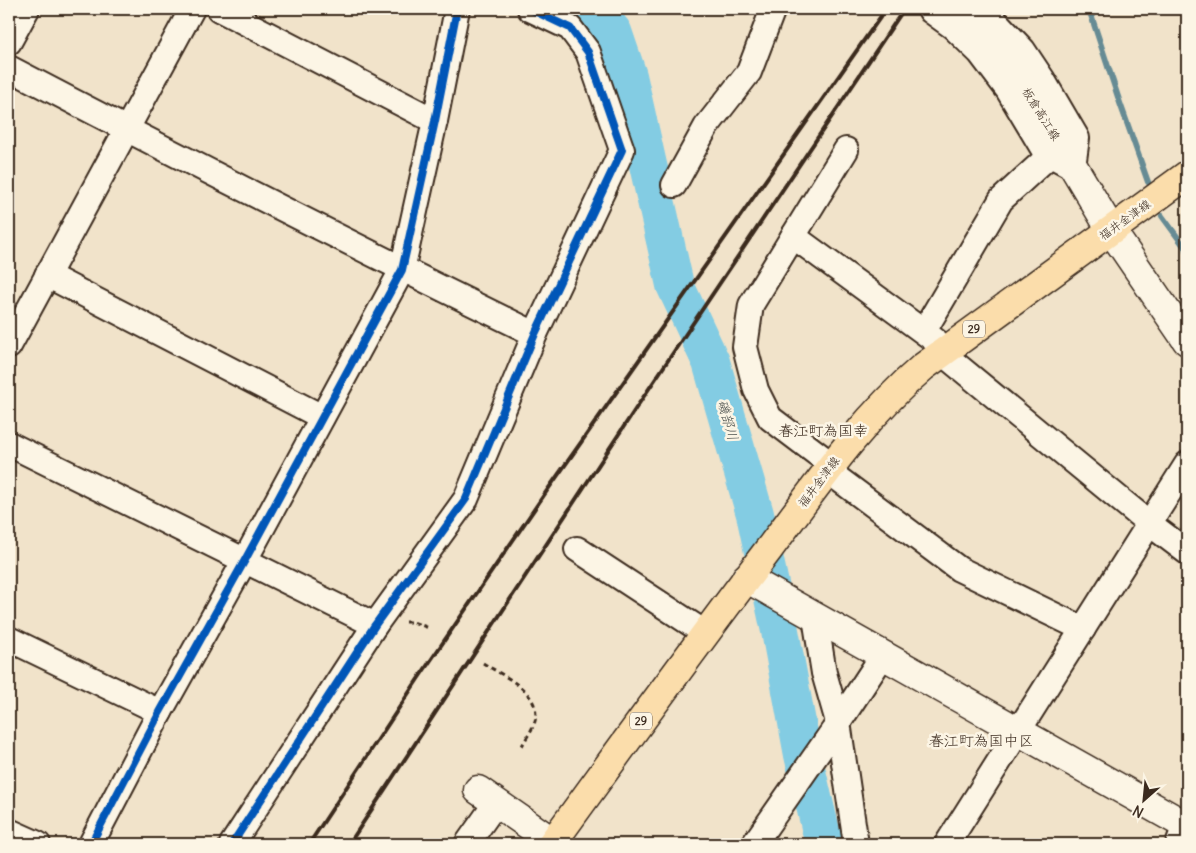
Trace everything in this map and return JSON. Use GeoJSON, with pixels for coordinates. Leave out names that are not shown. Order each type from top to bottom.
{"type":"FeatureCollection","features":[{"type":"Feature","properties":{"kind":"main road","name":"福井金津線"},"geometry":{"type":"LineString","coordinates":[[555,843],[746,578],[830,468],[878,410],[902,386],[945,351],[1187,176]]}},
{"type":"Feature","properties":{"kind":"street"},"geometry":{"type":"LineString","coordinates":[[9,42],[27,9]]}},
{"type":"Feature","properties":{"kind":"street"},"geometry":{"type":"LineString","coordinates":[[9,346],[192,9]]}},
{"type":"Feature","properties":{"kind":"street"},"geometry":{"type":"LineString","coordinates":[[219,9],[435,121]]}},
{"type":"Feature","properties":{"kind":"street"},"geometry":{"type":"LineString","coordinates":[[91,844],[160,712],[245,560],[402,270],[458,9]]}},
{"type":"Feature","properties":{"kind":"street"},"geometry":{"type":"LineString","coordinates":[[232,844],[374,625],[466,499],[535,334],[622,150],[588,52],[570,28],[530,9]]}},
{"type":"Feature","properties":{"kind":"street"},"geometry":{"type":"LineString","coordinates":[[674,185],[706,127],[749,72],[773,9]]}},
{"type":"Feature","properties":{"kind":"street","name":"板倉高江線"},"geometry":{"type":"LineString","coordinates":[[944,10],[980,30],[1032,97],[1061,161],[1187,341]]}},
{"type":"Feature","properties":{"kind":"street"},"geometry":{"type":"LineString","coordinates":[[924,331],[1001,200],[1061,161],[1077,138],[1023,50],[988,10]]}},
{"type":"Feature","properties":{"kind":"street"},"geometry":{"type":"LineString","coordinates":[[9,68],[402,270],[535,334]]}},
{"type":"Feature","properties":{"kind":"street"},"geometry":{"type":"LineString","coordinates":[[846,150],[751,305],[746,347],[756,390],[770,418],[830,468],[959,569],[1082,630]]}},
{"type":"Feature","properties":{"kind":"street"},"geometry":{"type":"LineString","coordinates":[[794,236],[924,331],[945,351],[1150,524],[1187,552]]}},
{"type":"Feature","properties":{"kind":"street"},"geometry":{"type":"LineString","coordinates":[[47,275],[322,417]]}},
{"type":"Feature","properties":{"kind":"street"},"geometry":{"type":"LineString","coordinates":[[9,444],[374,625]]}},
{"type":"Feature","properties":{"kind":"street"},"geometry":{"type":"LineString","coordinates":[[947,844],[1187,464]]}},
{"type":"Feature","properties":{"kind":"street"},"geometry":{"type":"LineString","coordinates":[[577,549],[705,633]]}},
{"type":"Feature","properties":{"kind":"street"},"geometry":{"type":"LineString","coordinates":[[746,578],[1018,731],[1184,829]]}},
{"type":"Feature","properties":{"kind":"street"},"geometry":{"type":"LineString","coordinates":[[812,615],[856,844]]}},
{"type":"Feature","properties":{"kind":"street"},"geometry":{"type":"LineString","coordinates":[[9,639],[160,712]]}},
{"type":"Feature","properties":{"kind":"street"},"geometry":{"type":"LineString","coordinates":[[754,844],[883,655]]}},
{"type":"Feature","properties":{"kind":"street"},"geometry":{"type":"LineString","coordinates":[[467,844],[487,797],[555,843]]}},
{"type":"Feature","properties":{"kind":"path"},"geometry":{"type":"LineString","coordinates":[[484,663],[525,690],[533,701],[536,718],[522,746]]}},
{"type":"Feature","properties":{"kind":"waterway","name":"磯部川"},"geometry":{"type":"LineString","coordinates":[[594,9],[613,32],[628,76],[675,285],[711,362],[755,514],[780,631],[803,755],[824,844]]}},
{"type":"Feature","properties":{"kind":"waterway"},"geometry":{"type":"LineString","coordinates":[[1089,9],[1148,182]]}},
{"type":"Feature","properties":{"kind":"waterway"},"geometry":{"type":"LineString","coordinates":[[1162,216],[1187,250]]}},
{"type":"Feature","properties":{"kind":"railway"},"geometry":{"type":"LineString","coordinates":[[309,844],[418,679],[544,495],[886,9]]}},
{"type":"Feature","properties":{"kind":"railway"},"geometry":{"type":"LineString","coordinates":[[349,844],[638,405],[904,9]]}},
{"type":"Feature","properties":{"kind":"cycle path"},"geometry":{"type":"LineString","coordinates":[[91,844],[160,712],[245,560],[402,270],[435,121],[457,9]]}},
{"type":"Feature","properties":{"kind":"cycle path"},"geometry":{"type":"LineString","coordinates":[[232,844],[375,625],[466,499],[535,334],[622,150],[588,52],[570,28],[530,9]]}},
{"type":"Feature","properties":{"kind":"district","name":"春江町為国幸"},"geometry":{"type":"Point","coordinates":[823,431]}},
{"type":"Feature","properties":{"kind":"district","name":"春江町為国中区"},"geometry":{"type":"Point","coordinates":[981,741]}}]}
